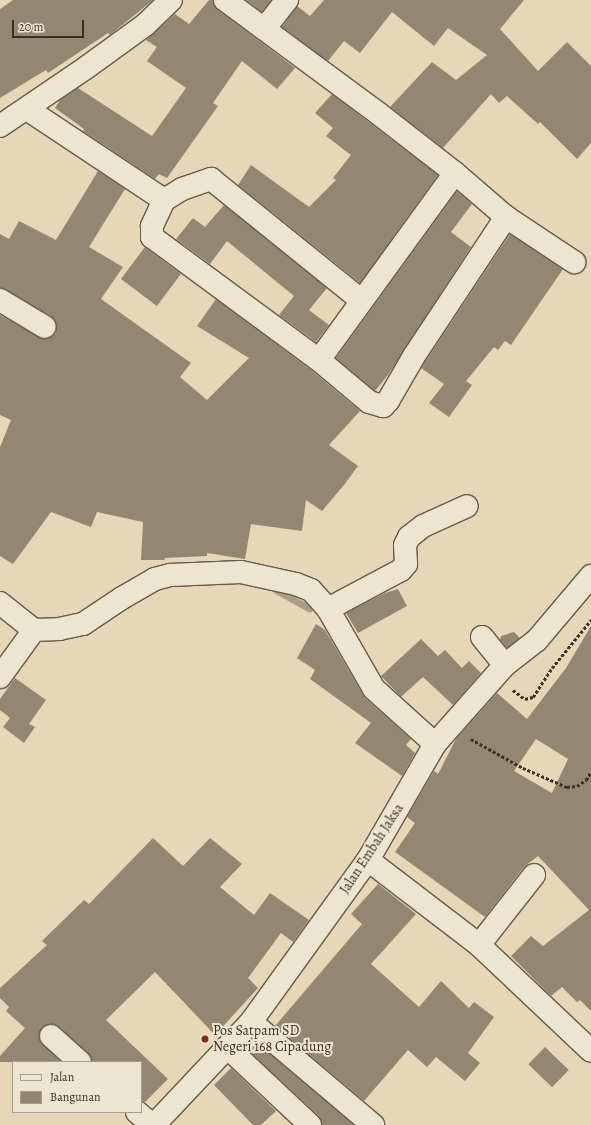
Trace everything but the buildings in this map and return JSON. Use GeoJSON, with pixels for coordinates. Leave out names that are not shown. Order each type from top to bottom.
{"type":"FeatureCollection","features":[{"type":"Feature","properties":{"kind":"street"},"geometry":{"type":"LineString","coordinates":[[0,126],[27,109],[145,25],[171,0]]}},
{"type":"Feature","properties":{"kind":"street"},"geometry":{"type":"LineString","coordinates":[[226,0],[455,173],[506,217],[574,262]]}},
{"type":"Feature","properties":{"kind":"street"},"geometry":{"type":"LineString","coordinates":[[265,28],[288,0]]}},
{"type":"Feature","properties":{"kind":"street"},"geometry":{"type":"LineString","coordinates":[[27,109],[164,200]]}},
{"type":"Feature","properties":{"kind":"street"},"geometry":{"type":"LineString","coordinates":[[319,360],[361,300],[455,173]]}},
{"type":"Feature","properties":{"kind":"street"},"geometry":{"type":"LineString","coordinates":[[361,300],[211,179],[182,189],[164,200],[152,226],[152,237],[319,360],[369,402],[383,406],[506,217]]}},
{"type":"Feature","properties":{"kind":"street"},"geometry":{"type":"LineString","coordinates":[[0,300],[45,327]]}},
{"type":"Feature","properties":{"kind":"street"},"geometry":{"type":"LineString","coordinates":[[328,609],[401,570],[406,564],[405,545],[409,537],[423,526],[467,506]]}},
{"type":"Feature","properties":{"kind":"street"},"geometry":{"type":"LineString","coordinates":[[0,604],[34,630],[70,628],[83,624],[155,580],[170,575],[218,571],[241,572],[296,584],[311,590],[328,609],[374,689],[440,737]]}},
{"type":"Feature","properties":{"kind":"street","name":"Jalan Embah Jaksa"},"geometry":{"type":"LineString","coordinates":[[153,1125],[251,1022],[368,860],[440,737],[499,671],[537,640],[591,576]]}},
{"type":"Feature","properties":{"kind":"street"},"geometry":{"type":"LineString","coordinates":[[0,677],[34,630]]}},
{"type":"Feature","properties":{"kind":"street"},"geometry":{"type":"LineString","coordinates":[[482,637],[499,671]]}},
{"type":"Feature","properties":{"kind":"street"},"geometry":{"type":"LineString","coordinates":[[368,860],[479,945],[591,1052]]}},
{"type":"Feature","properties":{"kind":"street"},"geometry":{"type":"LineString","coordinates":[[479,945],[534,876]]}},
{"type":"Feature","properties":{"kind":"street"},"geometry":{"type":"LineString","coordinates":[[251,1022],[373,1125]]}},
{"type":"Feature","properties":{"kind":"street"},"geometry":{"type":"LineString","coordinates":[[51,1036],[79,1061]]}},
{"type":"Feature","properties":{"kind":"street"},"geometry":{"type":"LineString","coordinates":[[227,1047],[310,1125]]}},
{"type":"Feature","properties":{"kind":"street"},"geometry":{"type":"LineString","coordinates":[[138,1113],[153,1125]]}},
{"type":"Feature","properties":{"kind":"path"},"geometry":{"type":"LineString","coordinates":[[499,671],[507,684],[524,699],[533,696],[552,668],[591,620]]}},
{"type":"Feature","properties":{"kind":"path"},"geometry":{"type":"LineString","coordinates":[[440,737],[478,742],[523,768],[567,787],[577,786],[586,780],[591,772]]}},
{"type":"Feature","properties":{"kind":"waterway"},"geometry":{"type":"LineString","coordinates":[[276,590],[309,608]]}},
{"type":"Feature","properties":{"kind":"place","name":"Pos Satpam SD Negeri 168 Cipadung"},"geometry":{"type":"Point","coordinates":[205,1039]}}]}
